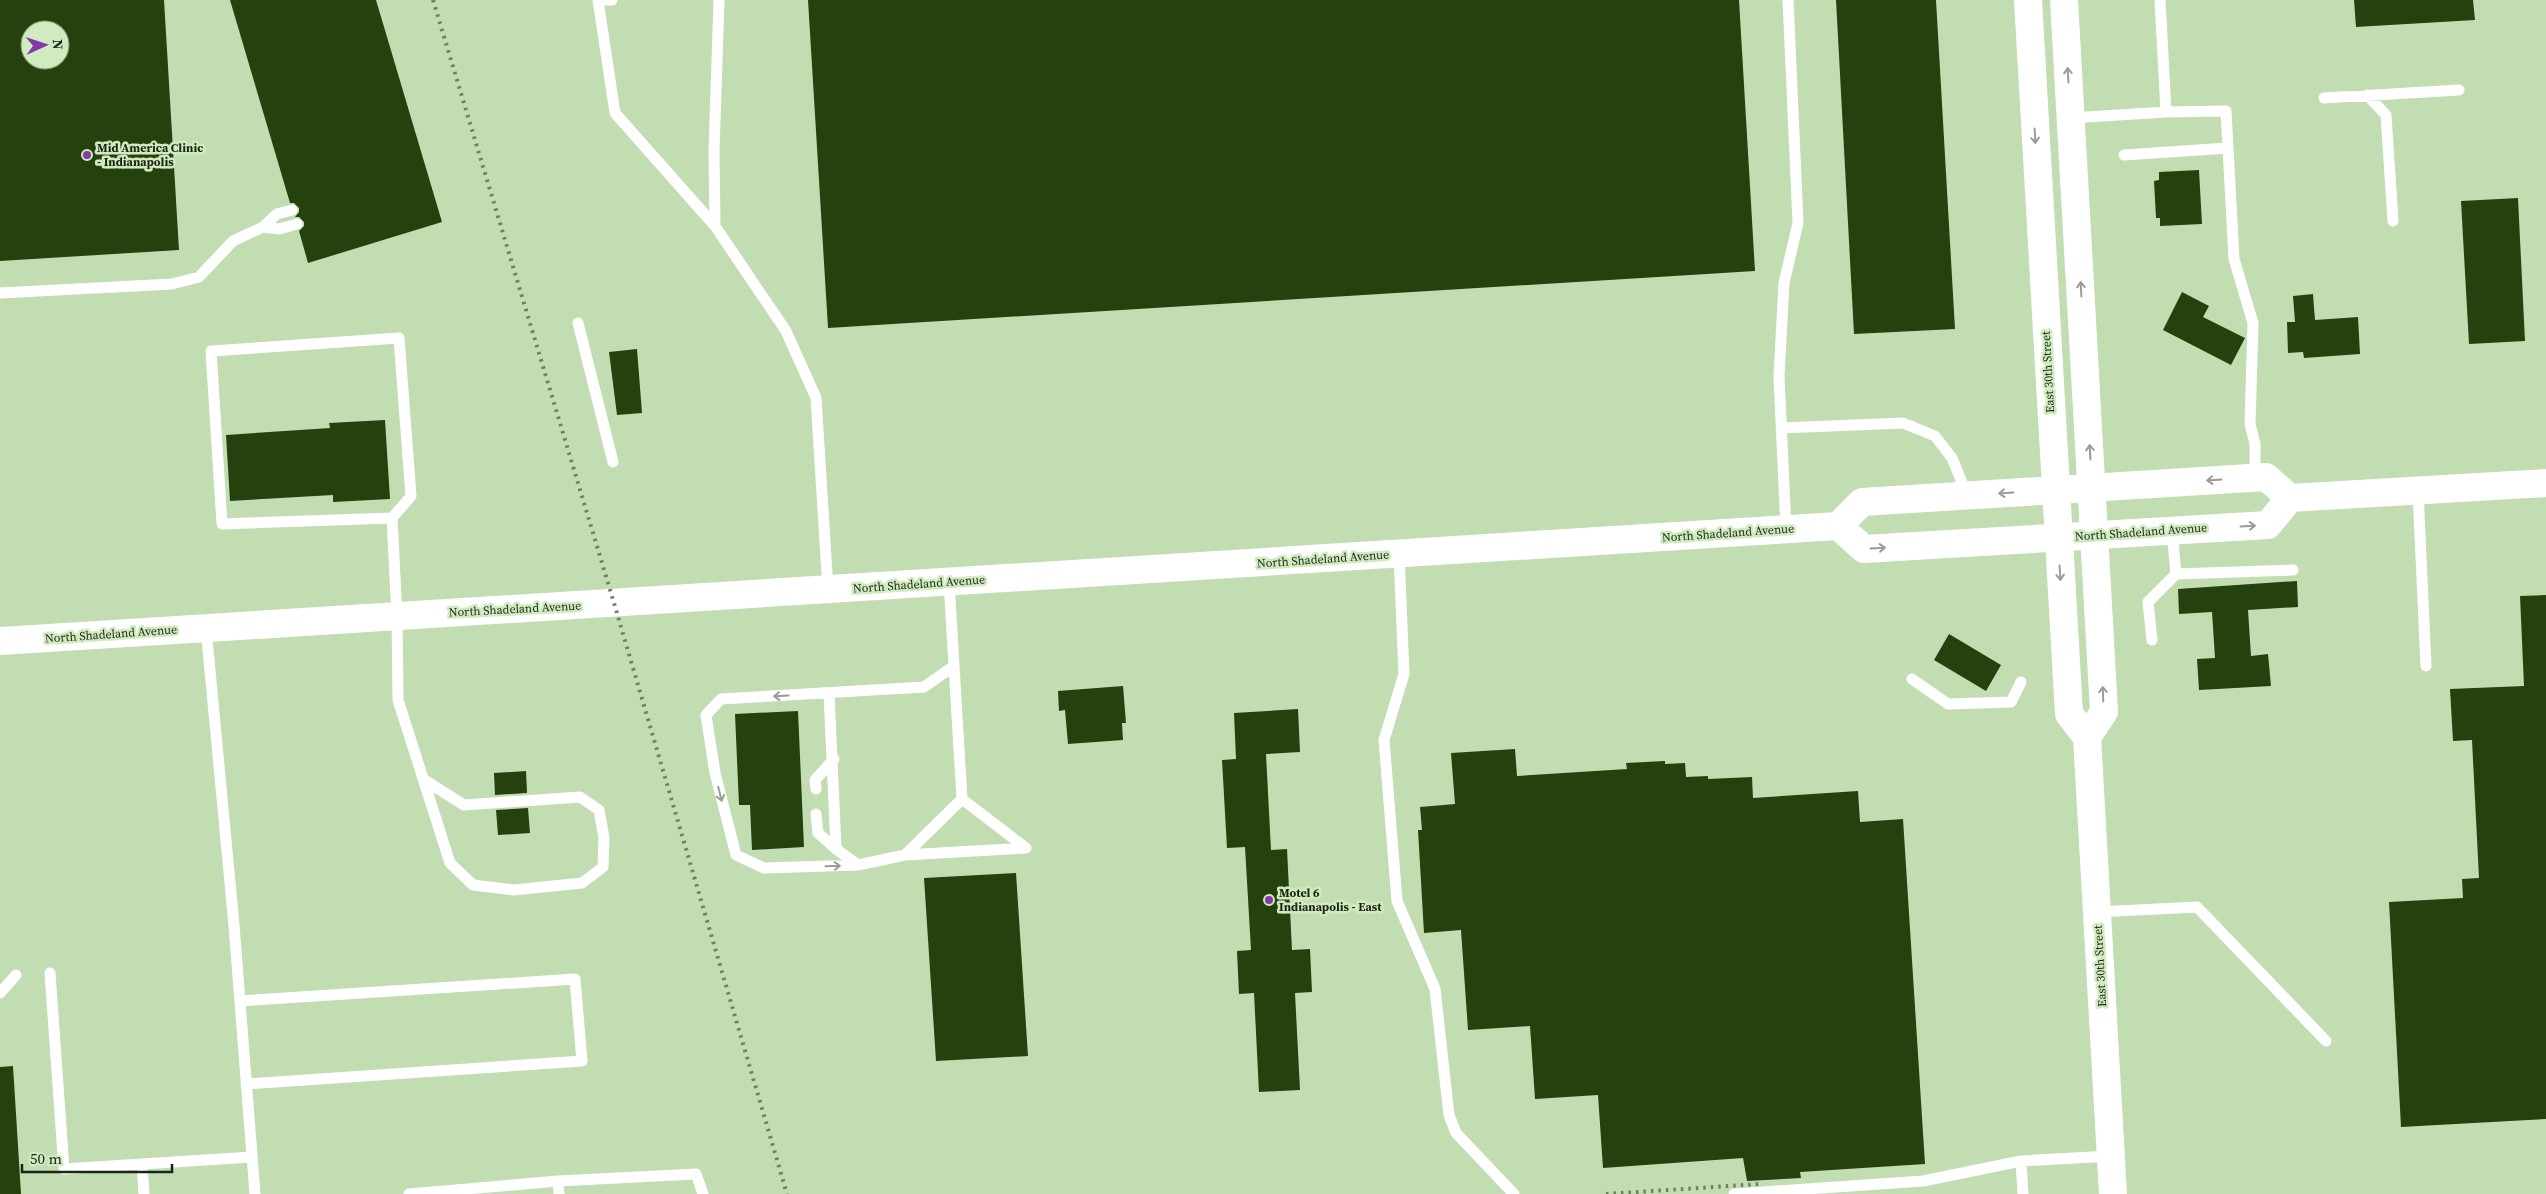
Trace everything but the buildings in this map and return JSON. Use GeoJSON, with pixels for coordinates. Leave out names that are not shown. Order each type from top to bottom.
{"type":"FeatureCollection","features":[{"type":"Feature","properties":{"kind":"main road","name":"East 30th Street"},"geometry":{"type":"LineString","coordinates":[[2028,0],[2068,714],[2087,737],[2113,1194]]}},
{"type":"Feature","properties":{"kind":"main road"},"geometry":{"type":"LineString","coordinates":[[2064,0],[2104,712],[2087,737]]}},
{"type":"Feature","properties":{"kind":"main road"},"geometry":{"type":"LineString","coordinates":[[1838,526],[1862,502],[2255,477],[2266,477],[2290,498],[2546,484]]}},
{"type":"Feature","properties":{"kind":"main road","name":"North Shadeland Avenue"},"geometry":{"type":"LineString","coordinates":[[0,641],[1838,526],[1864,549],[2268,525],[2290,498]]}},
{"type":"Feature","properties":{"kind":"lane"},"geometry":{"type":"LineString","coordinates":[[612,0],[598,0],[614,113],[715,226],[786,332],[816,398],[828,590]]}},
{"type":"Feature","properties":{"kind":"lane"},"geometry":{"type":"LineString","coordinates":[[715,226],[714,151],[719,0]]}},
{"type":"Feature","properties":{"kind":"lane"},"geometry":{"type":"LineString","coordinates":[[1786,529],[1779,376],[1784,283],[1798,223],[1788,0]]}},
{"type":"Feature","properties":{"kind":"lane"},"geometry":{"type":"LineString","coordinates":[[2160,0],[2166,112]]}},
{"type":"Feature","properties":{"kind":"lane"},"geometry":{"type":"LineString","coordinates":[[2324,98],[2459,90]]}},
{"type":"Feature","properties":{"kind":"lane"},"geometry":{"type":"LineString","coordinates":[[2367,95],[2386,115],[2393,221]]}},
{"type":"Feature","properties":{"kind":"lane"},"geometry":{"type":"LineString","coordinates":[[2070,118],[2166,112],[2226,111],[2234,259],[2253,323],[2250,424],[2255,444],[2255,477]]}},
{"type":"Feature","properties":{"kind":"lane"},"geometry":{"type":"LineString","coordinates":[[2124,155],[2228,148]]}},
{"type":"Feature","properties":{"kind":"lane"},"geometry":{"type":"LineString","coordinates":[[0,293],[172,284],[199,276],[233,241],[263,227],[276,214],[292,210]]}},
{"type":"Feature","properties":{"kind":"lane"},"geometry":{"type":"LineString","coordinates":[[263,227],[279,229],[297,224]]}},
{"type":"Feature","properties":{"kind":"lane"},"geometry":{"type":"LineString","coordinates":[[578,323],[613,462]]}},
{"type":"Feature","properties":{"kind":"lane"},"geometry":{"type":"LineString","coordinates":[[392,518],[222,524],[211,351],[399,338],[411,496],[392,518],[397,616],[398,700],[423,780],[450,863],[473,885],[514,890],[582,884],[603,867],[604,838],[600,810],[580,797],[464,805],[423,780]]}},
{"type":"Feature","properties":{"kind":"lane"},"geometry":{"type":"LineString","coordinates":[[1781,428],[1903,423],[1935,436],[1952,458],[1967,495]]}},
{"type":"Feature","properties":{"kind":"lane"},"geometry":{"type":"LineString","coordinates":[[2418,491],[2426,666]]}},
{"type":"Feature","properties":{"kind":"lane"},"geometry":{"type":"LineString","coordinates":[[2172,530],[2176,574]]}},
{"type":"Feature","properties":{"kind":"lane"},"geometry":{"type":"LineString","coordinates":[[1399,554],[1404,674],[1384,740],[1397,900],[1435,989],[1450,1115],[1456,1133],[1514,1194]]}},
{"type":"Feature","properties":{"kind":"lane"},"geometry":{"type":"LineString","coordinates":[[2152,640],[2148,602],[2176,574],[2293,570]]}},
{"type":"Feature","properties":{"kind":"lane"},"geometry":{"type":"LineString","coordinates":[[905,855],[962,800],[950,582]]}},
{"type":"Feature","properties":{"kind":"lane"},"geometry":{"type":"LineString","coordinates":[[206,628],[240,1001],[255,1194]]}},
{"type":"Feature","properties":{"kind":"lane"},"geometry":{"type":"LineString","coordinates":[[954,666],[924,688],[721,699],[706,715],[715,773],[736,855],[764,868],[858,866],[905,855],[1026,848],[962,800]]}},
{"type":"Feature","properties":{"kind":"lane"},"geometry":{"type":"LineString","coordinates":[[1912,679],[1948,704],[2011,702],[2021,682]]}},
{"type":"Feature","properties":{"kind":"lane"},"geometry":{"type":"LineString","coordinates":[[829,693],[834,759],[836,849]]}},
{"type":"Feature","properties":{"kind":"lane"},"geometry":{"type":"LineString","coordinates":[[816,789],[815,780],[834,759]]}},
{"type":"Feature","properties":{"kind":"lane"},"geometry":{"type":"LineString","coordinates":[[816,814],[818,833],[858,866]]}},
{"type":"Feature","properties":{"kind":"lane"},"geometry":{"type":"LineString","coordinates":[[2096,912],[2197,907],[2326,1042]]}},
{"type":"Feature","properties":{"kind":"lane"},"geometry":{"type":"LineString","coordinates":[[50,973],[64,1170],[252,1157]]}},
{"type":"Feature","properties":{"kind":"lane"},"geometry":{"type":"LineString","coordinates":[[0,993],[16,975]]}},
{"type":"Feature","properties":{"kind":"lane"},"geometry":{"type":"LineString","coordinates":[[240,1001],[575,979],[582,1061],[246,1084]]}},
{"type":"Feature","properties":{"kind":"lane"},"geometry":{"type":"LineString","coordinates":[[1734,1194],[1923,1181],[2021,1161],[2110,1156]]}},
{"type":"Feature","properties":{"kind":"lane"},"geometry":{"type":"LineString","coordinates":[[2021,1161],[2023,1194]]}},
{"type":"Feature","properties":{"kind":"lane"},"geometry":{"type":"LineString","coordinates":[[142,1164],[144,1194]]}},
{"type":"Feature","properties":{"kind":"lane"},"geometry":{"type":"LineString","coordinates":[[409,1194],[558,1181],[696,1174]]}},
{"type":"Feature","properties":{"kind":"lane"},"geometry":{"type":"LineString","coordinates":[[696,1174],[698,1194]]}},
{"type":"Feature","properties":{"kind":"lane"},"geometry":{"type":"LineString","coordinates":[[696,1174],[702,1194]]}},
{"type":"Feature","properties":{"kind":"lane"},"geometry":{"type":"LineString","coordinates":[[558,1181],[559,1194]]}},
{"type":"Feature","properties":{"kind":"railway"},"geometry":{"type":"LineString","coordinates":[[433,0],[614,603],[787,1194]]}},
{"type":"Feature","properties":{"kind":"railway"},"geometry":{"type":"LineString","coordinates":[[1606,1194],[1760,1184]]}},
{"type":"Feature","properties":{"kind":"place","name":"Mid America Clinic - Indianapolis"},"geometry":{"type":"Point","coordinates":[87,155]}},
{"type":"Feature","properties":{"kind":"place","name":"Motel 6 Indianapolis - East"},"geometry":{"type":"Point","coordinates":[1269,900]}}]}
